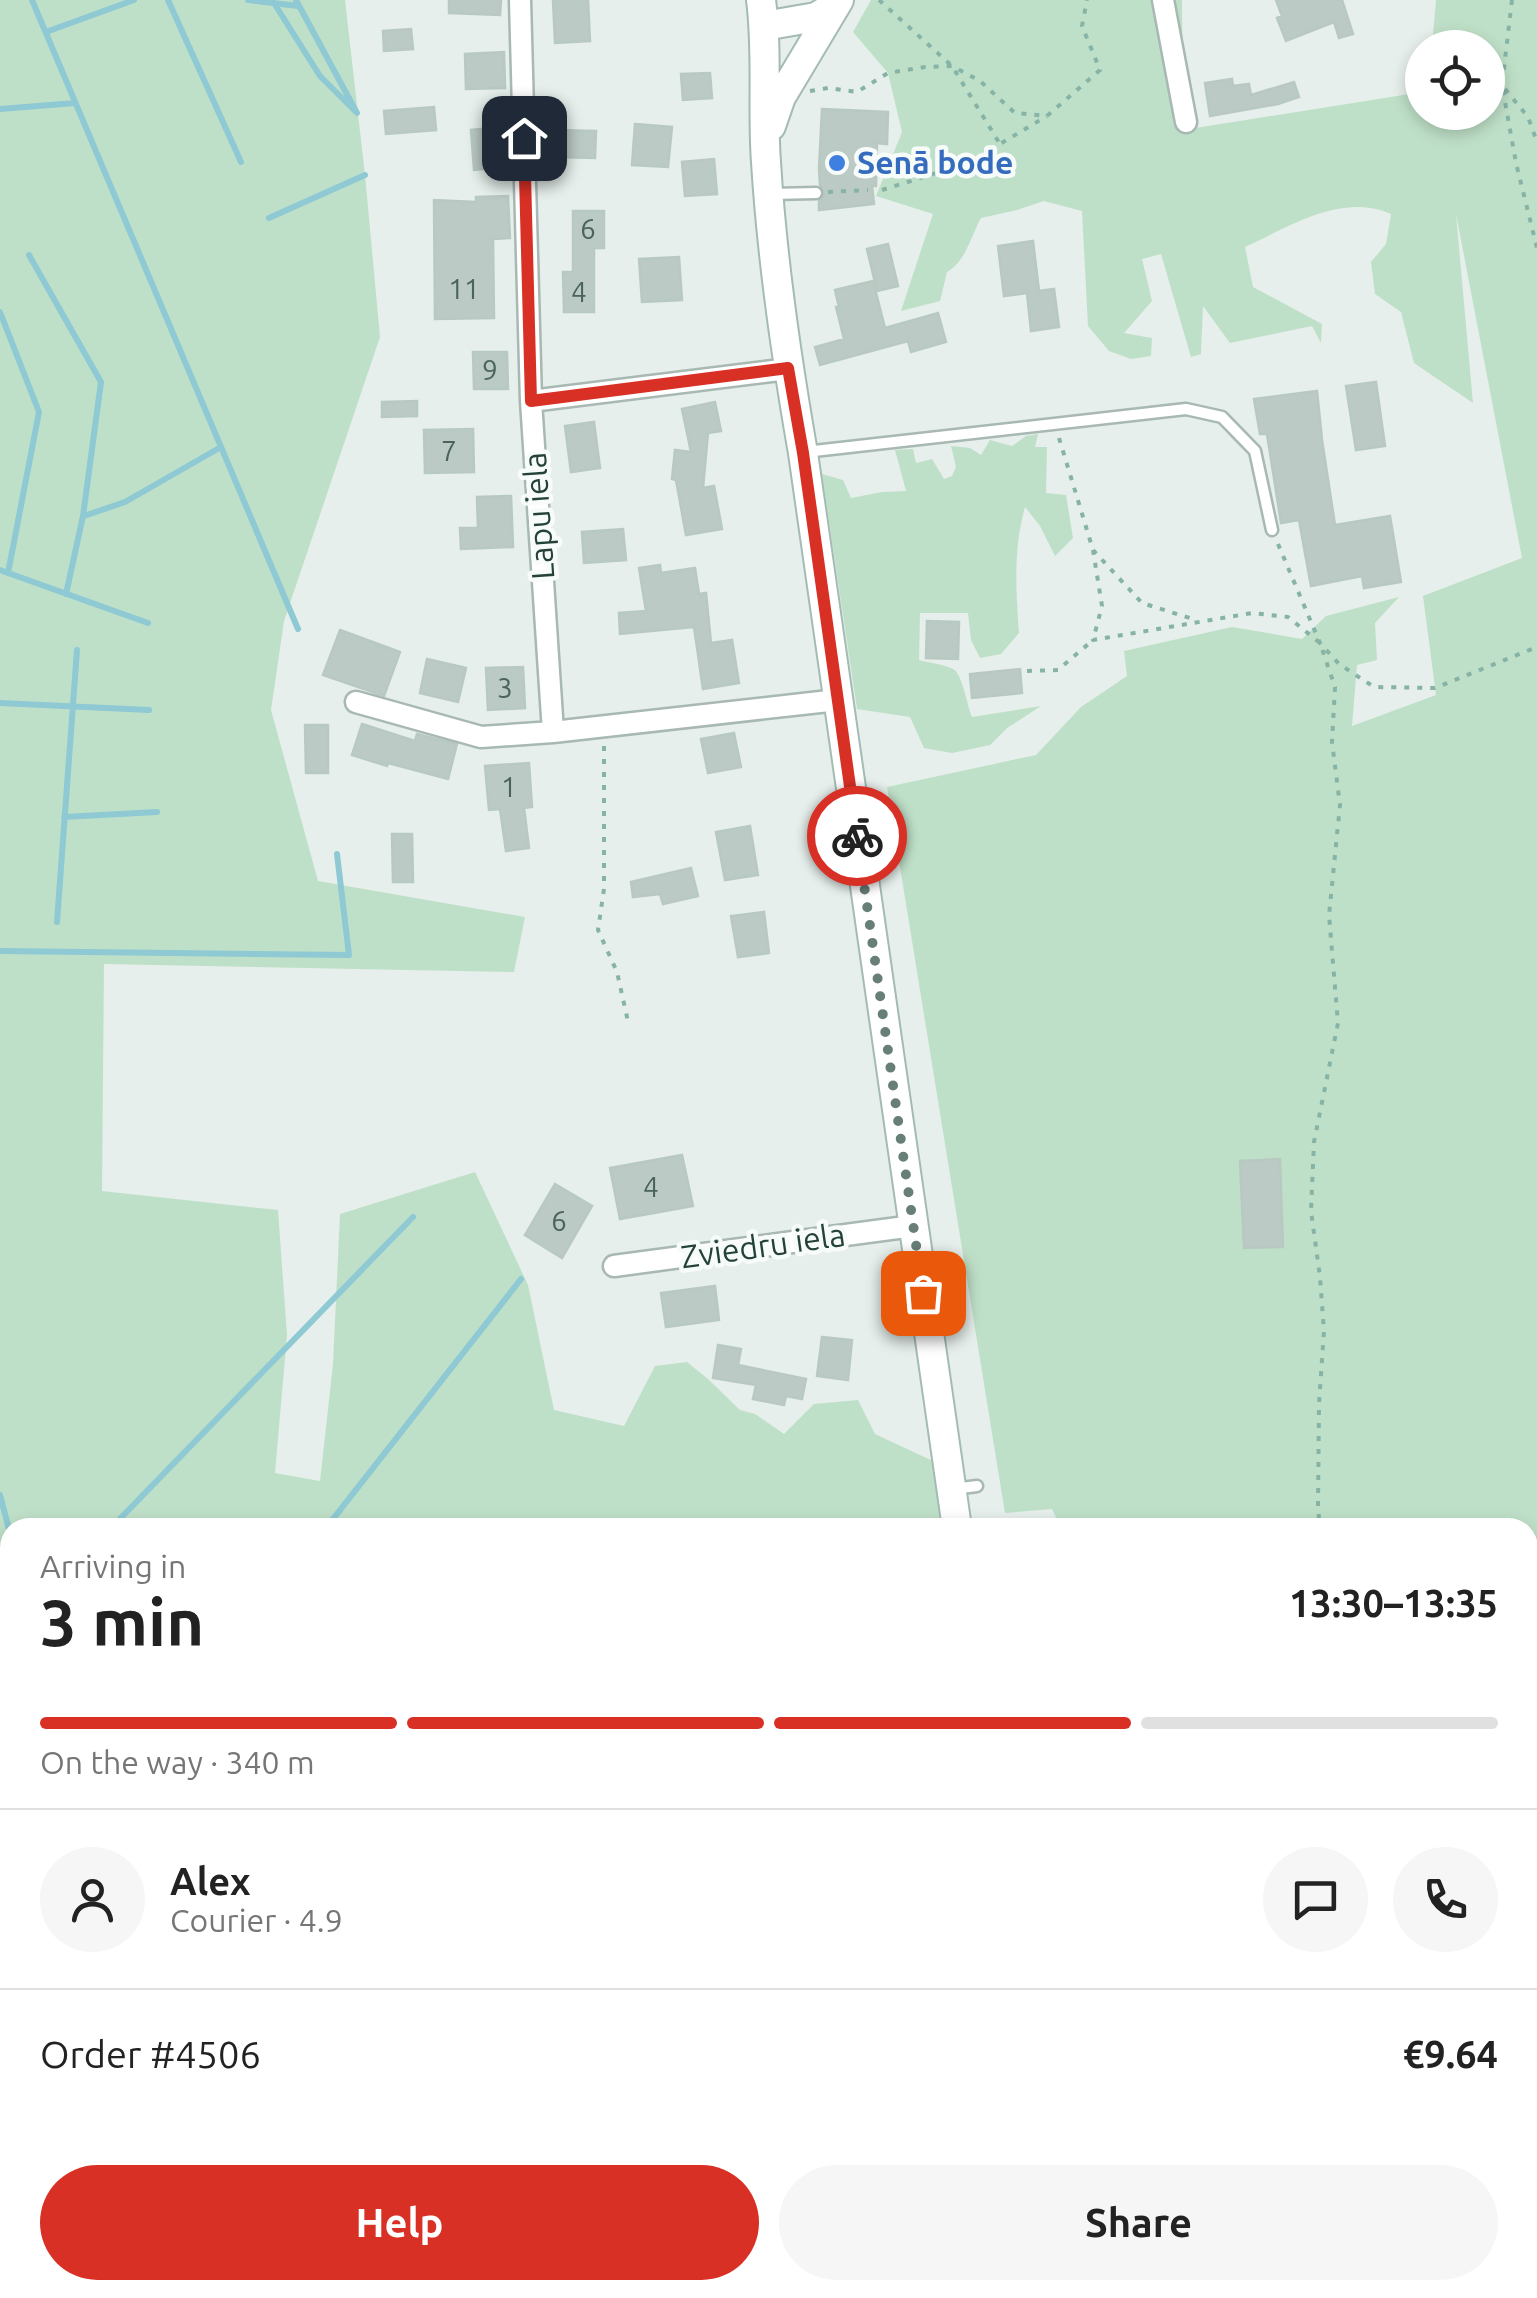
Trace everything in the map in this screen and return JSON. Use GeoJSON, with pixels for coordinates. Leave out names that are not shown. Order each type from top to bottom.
{"type":"FeatureCollection","features":[{"type":"Feature","properties":{"kind":"main road"},"geometry":{"type":"LineString","coordinates":[[838,2],[816,18],[762,13],[768,194],[788,368],[913,1226],[964,1487],[959,1518]]}},
{"type":"Feature","properties":{"kind":"main road"},"geometry":{"type":"LineString","coordinates":[[765,146],[781,97],[838,2]]}},
{"type":"Feature","properties":{"kind":"street","name":"Lapu iela"},"geometry":{"type":"LineString","coordinates":[[520,0],[531,401],[553,732]]}},
{"type":"Feature","properties":{"kind":"street"},"geometry":{"type":"LineString","coordinates":[[1163,0],[1186,122]]}},
{"type":"Feature","properties":{"kind":"street"},"geometry":{"type":"LineString","coordinates":[[531,401],[788,368]]}},
{"type":"Feature","properties":{"kind":"street"},"geometry":{"type":"LineString","coordinates":[[356,702],[482,737],[838,700]]}},
{"type":"Feature","properties":{"kind":"street","name":"Zviedru iela"},"geometry":{"type":"LineString","coordinates":[[614,1266],[913,1226]]}},
{"type":"Feature","properties":{"kind":"lane"},"geometry":{"type":"LineString","coordinates":[[768,194],[816,193]]}},
{"type":"Feature","properties":{"kind":"lane"},"geometry":{"type":"LineString","coordinates":[[803,453],[1186,409],[1222,417],[1254,451],[1272,530]]}},
{"type":"Feature","properties":{"kind":"path"},"geometry":{"type":"LineString","coordinates":[[879,0],[952,66],[980,81],[1016,113],[1047,116]]}},
{"type":"Feature","properties":{"kind":"path"},"geometry":{"type":"LineString","coordinates":[[882,190],[984,158],[1047,116],[1100,70],[1082,26],[1087,0]]}},
{"type":"Feature","properties":{"kind":"path"},"geometry":{"type":"LineString","coordinates":[[1505,60],[1512,0]]}},
{"type":"Feature","properties":{"kind":"path"},"geometry":{"type":"LineString","coordinates":[[781,97],[828,88],[856,92],[888,73],[952,66]]}},
{"type":"Feature","properties":{"kind":"path"},"geometry":{"type":"LineString","coordinates":[[952,66],[1000,144]]}},
{"type":"Feature","properties":{"kind":"path"},"geometry":{"type":"LineString","coordinates":[[1505,89],[1528,116],[1537,142]]}},
{"type":"Feature","properties":{"kind":"path"},"geometry":{"type":"LineString","coordinates":[[1505,102],[1537,248]]}},
{"type":"Feature","properties":{"kind":"path"},"geometry":{"type":"LineString","coordinates":[[816,193],[868,190]]}},
{"type":"Feature","properties":{"kind":"path"},"geometry":{"type":"LineString","coordinates":[[1055,424],[1093,550],[1102,606],[1093,640]]}},
{"type":"Feature","properties":{"kind":"path"},"geometry":{"type":"LineString","coordinates":[[1272,530],[1335,686],[1332,742],[1340,805],[1329,916],[1338,1023],[1314,1142],[1312,1211],[1324,1331],[1319,1404],[1319,1518]]}},
{"type":"Feature","properties":{"kind":"path"},"geometry":{"type":"LineString","coordinates":[[1093,550],[1142,602],[1200,622]]}},
{"type":"Feature","properties":{"kind":"path"},"geometry":{"type":"LineString","coordinates":[[1026,671],[1058,670],[1093,640],[1252,613],[1288,617],[1339,664],[1374,687],[1435,688],[1537,647]]}},
{"type":"Feature","properties":{"kind":"path"},"geometry":{"type":"LineString","coordinates":[[604,726],[604,889],[598,930],[617,972],[629,1026]]}},
{"type":"Feature","properties":{"kind":"green space"},"geometry":{"type":"Polygon","coordinates":[[[0,0],[345,0],[380,337],[284,621],[271,710],[318,881],[525,917],[514,972],[104,964],[102,1191],[278,1210],[287,1335],[275,1473],[320,1481],[333,1364],[340,1214],[475,1172],[528,1285],[554,1410],[624,1426],[655,1366],[687,1362],[740,1410],[755,1414],[784,1434],[814,1404],[858,1400],[875,1434],[935,1462],[944,1518],[0,1518],[0,0]]]}},
{"type":"Feature","properties":{"kind":"green space"},"geometry":{"type":"Polygon","coordinates":[[[871,0],[1182,0],[1183,130],[1405,95],[1405,130],[1505,130],[1505,30],[1433,30],[1436,0],[1537,0],[1537,1518],[1056,1518],[1052,1509],[1005,1513],[887,787],[1036,755],[1081,707],[1127,676],[1124,651],[1232,627],[1302,639],[1326,616],[1399,597],[1375,623],[1377,660],[1357,665],[1352,726],[1436,695],[1423,596],[1522,558],[1456,214],[1473,403],[1414,363],[1401,312],[1375,294],[1371,262],[1386,244],[1391,214],[1372,208],[1353,207],[1316,215],[1245,247],[1253,287],[1322,324],[1321,343],[1312,326],[1230,343],[1203,306],[1201,354],[1191,357],[1161,254],[1142,259],[1152,301],[1124,333],[1152,338],[1151,356],[1131,359],[1109,351],[1088,326],[1082,211],[1044,201],[981,218],[963,255],[947,272],[940,301],[901,311],[933,214],[876,196],[902,132],[888,73],[853,32],[871,0]]]}},
{"type":"Feature","properties":{"kind":"green space"},"geometry":{"type":"Polygon","coordinates":[[[1038,434],[1035,447],[1047,447],[1046,493],[1066,495],[1073,538],[1055,556],[1025,507],[1017,554],[1019,633],[1001,654],[980,658],[971,640],[968,613],[920,613],[919,660],[956,672],[972,717],[1041,706],[1007,728],[990,745],[952,753],[924,748],[910,717],[857,709],[822,474],[843,480],[851,498],[906,491],[895,450],[913,449],[916,463],[932,459],[944,479],[952,476],[956,467],[951,446],[970,448],[981,455],[990,440],[1012,446],[1026,436],[1038,434]]]}},
{"type":"Feature","properties":{"kind":"building"},"geometry":{"type":"Polygon","coordinates":[[[449,0],[501,0],[500,15],[449,13],[449,0]]]}},
{"type":"Feature","properties":{"kind":"building"},"geometry":{"type":"Polygon","coordinates":[[[553,0],[588,0],[590,41],[555,43],[553,0]]]}},
{"type":"Feature","properties":{"kind":"building"},"geometry":{"type":"Polygon","coordinates":[[[1276,0],[1342,0],[1353,34],[1339,38],[1334,22],[1286,41],[1277,18],[1282,16],[1276,0]]]}},
{"type":"Feature","properties":{"kind":"building"},"geometry":{"type":"Polygon","coordinates":[[[411,29],[413,49],[384,51],[383,31],[411,29]]]}},
{"type":"Feature","properties":{"kind":"building"},"geometry":{"type":"Polygon","coordinates":[[[504,52],[505,88],[466,89],[465,54],[504,52]]]}},
{"type":"Feature","properties":{"kind":"building"},"geometry":{"type":"Polygon","coordinates":[[[710,73],[712,98],[683,100],[681,74],[710,73]]]}},
{"type":"Feature","properties":{"kind":"building"},"geometry":{"type":"Polygon","coordinates":[[[1232,79],[1233,86],[1249,84],[1251,95],[1294,82],[1299,97],[1210,116],[1205,83],[1232,79]]]}},
{"type":"Feature","properties":{"kind":"building"},"geometry":{"type":"Polygon","coordinates":[[[434,107],[436,130],[386,134],[384,111],[434,107]]]}},
{"type":"Feature","properties":{"kind":"building"},"geometry":{"type":"Polygon","coordinates":[[[822,109],[888,112],[887,144],[877,143],[874,204],[819,210],[819,201],[825,194],[819,169],[822,109]]]}},
{"type":"Feature","properties":{"kind":"building"},"geometry":{"type":"Polygon","coordinates":[[[635,124],[672,127],[668,167],[632,165],[635,124]]]}},
{"type":"Feature","properties":{"kind":"building"},"geometry":{"type":"Polygon","coordinates":[[[502,127],[505,167],[474,170],[471,130],[502,127]]]}},
{"type":"Feature","properties":{"kind":"building"},"geometry":{"type":"Polygon","coordinates":[[[556,130],[596,131],[595,158],[555,157],[556,130]]]}},
{"type":"Feature","properties":{"kind":"building"},"geometry":{"type":"Polygon","coordinates":[[[714,159],[717,194],[685,196],[682,162],[714,159]]]}},
{"type":"Feature","properties":{"kind":"building"},"geometry":{"type":"Polygon","coordinates":[[[508,196],[510,238],[493,239],[494,318],[435,319],[434,200],[476,202],[476,197],[508,196]]]}},
{"type":"Feature","properties":{"kind":"building"},"geometry":{"type":"Polygon","coordinates":[[[573,211],[604,211],[604,248],[594,248],[594,312],[564,312],[563,272],[573,272],[573,211]]]}},
{"type":"Feature","properties":{"kind":"building"},"geometry":{"type":"Polygon","coordinates":[[[1033,241],[1039,291],[1054,289],[1059,327],[1031,331],[1027,293],[1004,296],[998,246],[1033,241]]]}},
{"type":"Feature","properties":{"kind":"building"},"geometry":{"type":"Polygon","coordinates":[[[888,244],[898,286],[877,291],[867,249],[888,244]]]}},
{"type":"Feature","properties":{"kind":"building"},"geometry":{"type":"Polygon","coordinates":[[[679,257],[682,300],[642,302],[639,259],[679,257]]]}},
{"type":"Feature","properties":{"kind":"building"},"geometry":{"type":"Polygon","coordinates":[[[873,281],[885,328],[938,313],[946,342],[911,352],[908,341],[820,365],[815,347],[844,339],[835,290],[873,281]]]}},
{"type":"Feature","properties":{"kind":"building"},"geometry":{"type":"Polygon","coordinates":[[[473,352],[507,352],[508,389],[474,389],[473,352]]]}},
{"type":"Feature","properties":{"kind":"building"},"geometry":{"type":"Polygon","coordinates":[[[1376,382],[1385,446],[1356,450],[1346,386],[1376,382]]]}},
{"type":"Feature","properties":{"kind":"building"},"geometry":{"type":"Polygon","coordinates":[[[1317,391],[1335,525],[1390,516],[1401,582],[1364,588],[1362,576],[1311,586],[1299,520],[1281,523],[1267,434],[1260,434],[1254,399],[1317,391]]]}},
{"type":"Feature","properties":{"kind":"building"},"geometry":{"type":"Polygon","coordinates":[[[417,401],[417,416],[382,417],[382,402],[417,401]]]}},
{"type":"Feature","properties":{"kind":"building"},"geometry":{"type":"Polygon","coordinates":[[[715,402],[721,431],[708,433],[703,488],[714,486],[722,529],[686,535],[676,480],[672,479],[675,450],[691,452],[682,409],[715,402]]]}},
{"type":"Feature","properties":{"kind":"building"},"geometry":{"type":"Polygon","coordinates":[[[594,422],[600,468],[571,472],[565,426],[594,422]]]}},
{"type":"Feature","properties":{"kind":"building"},"geometry":{"type":"Polygon","coordinates":[[[473,429],[474,472],[425,473],[424,430],[473,429]]]}},
{"type":"Feature","properties":{"kind":"building"},"geometry":{"type":"Polygon","coordinates":[[[511,496],[513,547],[461,549],[460,528],[478,528],[477,497],[511,496]]]}},
{"type":"Feature","properties":{"kind":"building"},"geometry":{"type":"Polygon","coordinates":[[[623,529],[626,560],[584,563],[582,532],[623,529]]]}},
{"type":"Feature","properties":{"kind":"building"},"geometry":{"type":"Polygon","coordinates":[[[660,565],[661,573],[695,568],[699,594],[706,593],[711,643],[732,640],[739,683],[703,689],[694,627],[620,634],[619,613],[646,611],[639,568],[660,565]]]}},
{"type":"Feature","properties":{"kind":"building"},"geometry":{"type":"Polygon","coordinates":[[[927,621],[959,622],[958,659],[926,658],[927,621]]]}},
{"type":"Feature","properties":{"kind":"building"},"geometry":{"type":"Polygon","coordinates":[[[340,630],[400,652],[384,696],[323,675],[340,630]]]}},
{"type":"Feature","properties":{"kind":"building"},"geometry":{"type":"Polygon","coordinates":[[[427,659],[466,668],[458,702],[420,693],[427,659]]]}},
{"type":"Feature","properties":{"kind":"building"},"geometry":{"type":"Polygon","coordinates":[[[523,667],[525,708],[488,710],[486,668],[523,667]]]}},
{"type":"Feature","properties":{"kind":"building"},"geometry":{"type":"Polygon","coordinates":[[[1020,669],[1022,693],[972,698],[970,674],[1020,669]]]}},
{"type":"Feature","properties":{"kind":"building"},"geometry":{"type":"Polygon","coordinates":[[[362,724],[415,741],[417,734],[457,744],[448,779],[352,755],[362,724]]]}},
{"type":"Feature","properties":{"kind":"building"},"geometry":{"type":"Polygon","coordinates":[[[305,725],[328,725],[328,773],[306,773],[305,725]]]}},
{"type":"Feature","properties":{"kind":"building"},"geometry":{"type":"Polygon","coordinates":[[[734,733],[741,767],[708,773],[701,739],[734,733]]]}},
{"type":"Feature","properties":{"kind":"building"},"geometry":{"type":"Polygon","coordinates":[[[529,763],[532,807],[524,808],[529,848],[506,851],[500,809],[489,810],[485,766],[529,763]]]}},
{"type":"Feature","properties":{"kind":"building"},"geometry":{"type":"Polygon","coordinates":[[[750,826],[758,875],[725,880],[716,832],[750,826]]]}},
{"type":"Feature","properties":{"kind":"building"},"geometry":{"type":"Polygon","coordinates":[[[392,834],[412,834],[413,882],[393,882],[392,834]]]}},
{"type":"Feature","properties":{"kind":"building"},"geometry":{"type":"Polygon","coordinates":[[[691,868],[698,896],[663,904],[660,894],[633,897],[631,882],[691,868]]]}},
{"type":"Feature","properties":{"kind":"building"},"geometry":{"type":"Polygon","coordinates":[[[764,912],[769,953],[738,957],[731,916],[764,912]]]}},
{"type":"Feature","properties":{"kind":"building"},"geometry":{"type":"Polygon","coordinates":[[[682,1155],[693,1206],[620,1219],[610,1168],[682,1155]]]}},
{"type":"Feature","properties":{"kind":"building"},"geometry":{"type":"Polygon","coordinates":[[[1280,1159],[1283,1247],[1244,1248],[1240,1161],[1280,1159]]]}},
{"type":"Feature","properties":{"kind":"building"},"geometry":{"type":"Polygon","coordinates":[[[555,1184],[592,1206],[562,1258],[525,1235],[555,1184]]]}},
{"type":"Feature","properties":{"kind":"building"},"geometry":{"type":"Polygon","coordinates":[[[715,1286],[719,1320],[666,1327],[661,1293],[715,1286]]]}},
{"type":"Feature","properties":{"kind":"building"},"geometry":{"type":"Polygon","coordinates":[[[822,1337],[852,1340],[848,1380],[817,1376],[822,1337]]]}},
{"type":"Feature","properties":{"kind":"building"},"geometry":{"type":"Polygon","coordinates":[[[718,1345],[741,1349],[738,1365],[806,1379],[802,1399],[786,1396],[784,1405],[753,1399],[756,1385],[713,1378],[718,1345]]]}},
{"type":"Feature","properties":{"kind":"waterway"},"geometry":{"type":"LineString","coordinates":[[32,0],[298,629]]}},
{"type":"Feature","properties":{"kind":"waterway"},"geometry":{"type":"LineString","coordinates":[[46,32],[134,0]]}},
{"type":"Feature","properties":{"kind":"waterway"},"geometry":{"type":"LineString","coordinates":[[168,0],[241,162]]}},
{"type":"Feature","properties":{"kind":"waterway"},"geometry":{"type":"LineString","coordinates":[[248,0],[298,6]]}},
{"type":"Feature","properties":{"kind":"waterway"},"geometry":{"type":"LineString","coordinates":[[274,3],[320,76],[357,113],[296,0]]}},
{"type":"Feature","properties":{"kind":"waterway"},"geometry":{"type":"LineString","coordinates":[[0,109],[75,103]]}},
{"type":"Feature","properties":{"kind":"waterway"},"geometry":{"type":"LineString","coordinates":[[269,218],[365,175]]}},
{"type":"Feature","properties":{"kind":"waterway"},"geometry":{"type":"LineString","coordinates":[[29,255],[101,382],[83,516],[66,594]]}},
{"type":"Feature","properties":{"kind":"waterway"},"geometry":{"type":"LineString","coordinates":[[0,312],[39,412],[8,573]]}},
{"type":"Feature","properties":{"kind":"waterway"},"geometry":{"type":"LineString","coordinates":[[84,516],[125,502],[221,447]]}},
{"type":"Feature","properties":{"kind":"waterway"},"geometry":{"type":"LineString","coordinates":[[0,570],[148,623]]}},
{"type":"Feature","properties":{"kind":"waterway"},"geometry":{"type":"LineString","coordinates":[[57,922],[77,650]]}},
{"type":"Feature","properties":{"kind":"waterway"},"geometry":{"type":"LineString","coordinates":[[0,703],[149,710]]}},
{"type":"Feature","properties":{"kind":"waterway"},"geometry":{"type":"LineString","coordinates":[[64,817],[157,812]]}},
{"type":"Feature","properties":{"kind":"waterway"},"geometry":{"type":"LineString","coordinates":[[0,951],[349,955],[337,854]]}},
{"type":"Feature","properties":{"kind":"waterway"},"geometry":{"type":"LineString","coordinates":[[121,1518],[413,1217]]}},
{"type":"Feature","properties":{"kind":"waterway"},"geometry":{"type":"LineString","coordinates":[[334,1518],[521,1279]]}},
{"type":"Feature","properties":{"kind":"waterway"},"geometry":{"type":"LineString","coordinates":[[0,1495],[6,1518]]}},
{"type":"Feature","properties":{"kind":"way so far"},"geometry":{"type":"LineString","coordinates":[[857,836],[923,1293]]}},
{"type":"Feature","properties":{"kind":"place","name":"Senā bode"},"geometry":{"type":"Point","coordinates":[837,163]}},
{"type":"Feature","properties":{"kind":"route"},"geometry":{"type":"LineString","coordinates":[[524,138],[531,401],[788,368],[857,836]]}}]}
